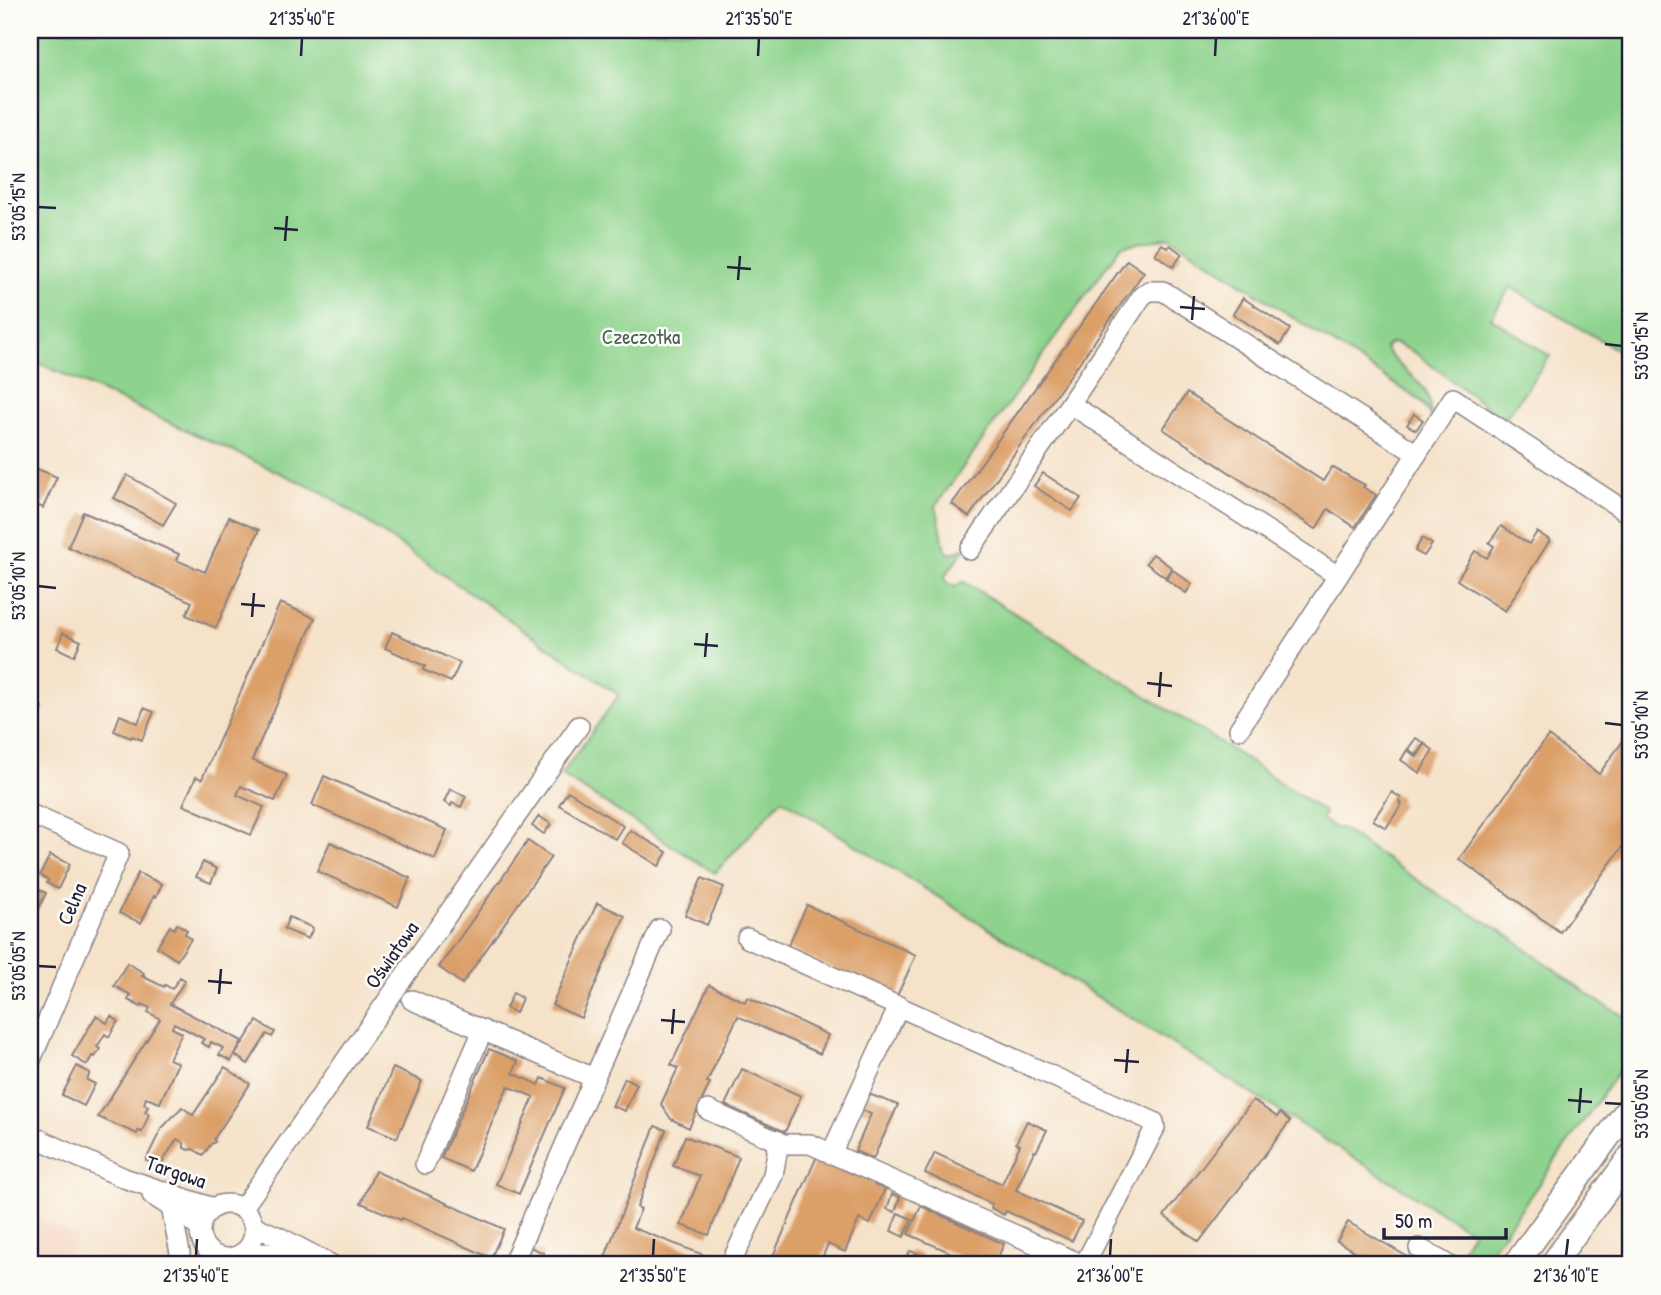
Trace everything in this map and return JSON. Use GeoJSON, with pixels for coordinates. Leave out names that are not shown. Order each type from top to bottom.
{"type":"FeatureCollection","features":[{"type":"Feature","properties":{"kind":"main road"},"geometry":{"type":"LineString","coordinates":[[1515,1265],[1631,1105]]}},
{"type":"Feature","properties":{"kind":"main road"},"geometry":{"type":"LineString","coordinates":[[1552,1265],[1631,1156]]}},
{"type":"Feature","properties":{"kind":"street"},"geometry":{"type":"LineString","coordinates":[[970,550],[1142,296],[1149,291],[1163,291],[1417,454]]}},
{"type":"Feature","properties":{"kind":"street"},"geometry":{"type":"LineString","coordinates":[[1239,729],[1453,398],[1631,515]]}},
{"type":"Feature","properties":{"kind":"street"},"geometry":{"type":"LineString","coordinates":[[1070,404],[1338,576]]}},
{"type":"Feature","properties":{"kind":"street","name":"Oświatowa"},"geometry":{"type":"LineString","coordinates":[[242,1209],[579,726]]}},
{"type":"Feature","properties":{"kind":"street","name":"Celna"},"geometry":{"type":"LineString","coordinates":[[30,814],[119,853],[30,1062]]}},
{"type":"Feature","properties":{"kind":"street"},"geometry":{"type":"LineString","coordinates":[[512,1265],[660,929]]}},
{"type":"Feature","properties":{"kind":"street"},"geometry":{"type":"LineString","coordinates":[[708,1110],[783,1144],[810,1144],[1084,1265],[1155,1128],[1154,1122],[747,938]]}},
{"type":"Feature","properties":{"kind":"street"},"geometry":{"type":"LineString","coordinates":[[412,1000],[594,1078]]}},
{"type":"Feature","properties":{"kind":"street"},"geometry":{"type":"LineString","coordinates":[[831,1154],[899,1006]]}},
{"type":"Feature","properties":{"kind":"street"},"geometry":{"type":"LineString","coordinates":[[425,1164],[483,1030]]}},
{"type":"Feature","properties":{"kind":"street","name":"Targowa"},"geometry":{"type":"LineString","coordinates":[[30,1135],[124,1178],[213,1208]]}},
{"type":"Feature","properties":{"kind":"street"},"geometry":{"type":"LineString","coordinates":[[730,1265],[773,1175],[777,1153],[776,1140]]}},
{"type":"Feature","properties":{"kind":"street","name":"Targowa"},"geometry":{"type":"LineString","coordinates":[[124,1178],[188,1218],[201,1232]]}},
{"type":"Feature","properties":{"kind":"street"},"geometry":{"type":"LineString","coordinates":[[178,1264],[201,1232],[204,1217],[213,1208],[228,1204],[248,1213],[254,1226],[251,1245],[241,1254]]}},
{"type":"Feature","properties":{"kind":"street"},"geometry":{"type":"LineString","coordinates":[[171,1207],[180,1253],[178,1264]]}},
{"type":"Feature","properties":{"kind":"street"},"geometry":{"type":"LineString","coordinates":[[254,1226],[332,1265]]}},
{"type":"Feature","properties":{"kind":"street"},"geometry":{"type":"LineString","coordinates":[[201,1232],[210,1261],[241,1254],[268,1253],[322,1265]]}},
{"type":"Feature","properties":{"kind":"street"},"geometry":{"type":"LineString","coordinates":[[1419,1248],[1448,1265]]}},
{"type":"Feature","properties":{"kind":"shaded area"},"geometry":{"type":"Polygon","coordinates":[[[30,1215],[78,1237],[66,1265],[30,1265],[30,1215]]]}},
{"type":"Feature","properties":{"kind":"green space","name":"Czeczotka"},"geometry":{"type":"Polygon","coordinates":[[[30,30],[1631,30],[1631,358],[1510,287],[1491,318],[1550,356],[1504,420],[1414,352],[1395,343],[1385,348],[1426,392],[1431,417],[1421,401],[1170,237],[1121,246],[936,505],[945,550],[951,554],[966,547],[945,576],[945,581],[955,587],[962,582],[966,583],[1226,746],[1324,812],[1322,820],[1340,828],[1447,900],[1502,931],[1599,1002],[1631,1020],[1631,1054],[1506,1230],[1478,1265],[1467,1263],[1458,1256],[1472,1232],[782,799],[715,873],[561,775],[619,695],[324,493],[30,359],[30,30]]]}},
{"type":"Feature","properties":{"kind":"building"},"geometry":{"type":"Polygon","coordinates":[[[1162,244],[1168,248],[1170,245],[1182,254],[1173,267],[1155,254],[1162,244]]]}},
{"type":"Feature","properties":{"kind":"building"},"geometry":{"type":"Polygon","coordinates":[[[1127,260],[1144,272],[969,517],[952,504],[1127,260]]]}},
{"type":"Feature","properties":{"kind":"building"},"geometry":{"type":"Polygon","coordinates":[[[1243,298],[1290,329],[1280,345],[1233,314],[1243,298]]]}},
{"type":"Feature","properties":{"kind":"building"},"geometry":{"type":"Polygon","coordinates":[[[1187,393],[1323,481],[1332,467],[1365,485],[1363,487],[1376,495],[1355,527],[1328,509],[1316,529],[1163,429],[1187,393]]]}},
{"type":"Feature","properties":{"kind":"building"},"geometry":{"type":"Polygon","coordinates":[[[1414,414],[1423,420],[1416,430],[1407,425],[1414,414]]]}},
{"type":"Feature","properties":{"kind":"building"},"geometry":{"type":"Polygon","coordinates":[[[30,466],[57,477],[43,508],[30,502],[30,466]]]}},
{"type":"Feature","properties":{"kind":"building"},"geometry":{"type":"Polygon","coordinates":[[[1043,473],[1081,498],[1072,511],[1034,486],[1043,473]]]}},
{"type":"Feature","properties":{"kind":"building"},"geometry":{"type":"Polygon","coordinates":[[[127,475],[176,503],[163,525],[114,498],[127,475]]]}},
{"type":"Feature","properties":{"kind":"building"},"geometry":{"type":"Polygon","coordinates":[[[83,512],[179,554],[176,560],[205,572],[229,517],[259,530],[216,628],[186,615],[192,602],[68,547],[83,512]]]}},
{"type":"Feature","properties":{"kind":"building"},"geometry":{"type":"Polygon","coordinates":[[[1501,526],[1529,544],[1537,532],[1550,540],[1505,611],[1457,580],[1475,551],[1487,558],[1494,546],[1489,543],[1501,526]]]}},
{"type":"Feature","properties":{"kind":"building"},"geometry":{"type":"Polygon","coordinates":[[[1422,538],[1432,544],[1424,556],[1415,551],[1422,538]]]}},
{"type":"Feature","properties":{"kind":"building"},"geometry":{"type":"Polygon","coordinates":[[[1153,554],[1172,568],[1165,577],[1146,563],[1153,554]]]}},
{"type":"Feature","properties":{"kind":"building"},"geometry":{"type":"Polygon","coordinates":[[[1173,570],[1192,584],[1186,593],[1166,579],[1173,570]]]}},
{"type":"Feature","properties":{"kind":"building"},"geometry":{"type":"Polygon","coordinates":[[[280,603],[315,618],[252,760],[287,775],[275,801],[241,786],[237,795],[264,807],[251,835],[183,805],[196,777],[202,779],[280,603]]]}},
{"type":"Feature","properties":{"kind":"building"},"geometry":{"type":"Polygon","coordinates":[[[392,632],[460,663],[451,682],[423,670],[425,666],[385,648],[392,632]]]}},
{"type":"Feature","properties":{"kind":"building"},"geometry":{"type":"Polygon","coordinates":[[[63,633],[81,641],[74,656],[57,648],[63,633]]]}},
{"type":"Feature","properties":{"kind":"building"},"geometry":{"type":"Polygon","coordinates":[[[30,703],[43,708],[38,720],[30,717],[30,703]]]}},
{"type":"Feature","properties":{"kind":"building"},"geometry":{"type":"Polygon","coordinates":[[[144,708],[154,712],[142,740],[114,731],[120,715],[138,723],[144,708]]]}},
{"type":"Feature","properties":{"kind":"building"},"geometry":{"type":"Polygon","coordinates":[[[1631,730],[1631,835],[1560,932],[1459,859],[1548,736],[1599,774],[1631,730]]]}},
{"type":"Feature","properties":{"kind":"building"},"geometry":{"type":"Polygon","coordinates":[[[1416,738],[1424,743],[1416,755],[1408,749],[1416,738]]]}},
{"type":"Feature","properties":{"kind":"building"},"geometry":{"type":"Polygon","coordinates":[[[1425,744],[1433,750],[1420,773],[1401,760],[1407,750],[1417,757],[1425,744]]]}},
{"type":"Feature","properties":{"kind":"building"},"geometry":{"type":"Polygon","coordinates":[[[324,776],[447,830],[435,859],[312,805],[324,776]]]}},
{"type":"Feature","properties":{"kind":"building"},"geometry":{"type":"Polygon","coordinates":[[[450,789],[466,796],[461,807],[444,802],[450,789]]]}},
{"type":"Feature","properties":{"kind":"building"},"geometry":{"type":"Polygon","coordinates":[[[568,791],[623,826],[615,839],[559,805],[568,791]]]}},
{"type":"Feature","properties":{"kind":"building"},"geometry":{"type":"Polygon","coordinates":[[[1392,792],[1401,798],[1399,802],[1402,804],[1386,828],[1373,820],[1392,792]]]}},
{"type":"Feature","properties":{"kind":"building"},"geometry":{"type":"Polygon","coordinates":[[[539,816],[551,824],[544,834],[532,826],[539,816]]]}},
{"type":"Feature","properties":{"kind":"building"},"geometry":{"type":"Polygon","coordinates":[[[630,830],[667,852],[659,866],[622,843],[630,830]]]}},
{"type":"Feature","properties":{"kind":"building"},"geometry":{"type":"Polygon","coordinates":[[[528,841],[551,857],[462,984],[439,967],[528,841]]]}},
{"type":"Feature","properties":{"kind":"building"},"geometry":{"type":"Polygon","coordinates":[[[330,842],[410,878],[398,907],[317,871],[330,842]]]}},
{"type":"Feature","properties":{"kind":"building"},"geometry":{"type":"Polygon","coordinates":[[[50,855],[70,864],[58,889],[40,875],[50,855]]]}},
{"type":"Feature","properties":{"kind":"building"},"geometry":{"type":"Polygon","coordinates":[[[203,862],[217,869],[211,883],[196,877],[203,862]]]}},
{"type":"Feature","properties":{"kind":"building"},"geometry":{"type":"Polygon","coordinates":[[[138,873],[162,884],[141,923],[119,913],[138,873]]]}},
{"type":"Feature","properties":{"kind":"building"},"geometry":{"type":"Polygon","coordinates":[[[702,878],[724,887],[707,925],[685,915],[702,878]]]}},
{"type":"Feature","properties":{"kind":"building"},"geometry":{"type":"Polygon","coordinates":[[[31,888],[46,893],[30,927],[30,892],[31,888]]]}},
{"type":"Feature","properties":{"kind":"building"},"geometry":{"type":"Polygon","coordinates":[[[597,903],[625,916],[581,1018],[552,1005],[597,903]]]}},
{"type":"Feature","properties":{"kind":"building"},"geometry":{"type":"Polygon","coordinates":[[[807,905],[916,955],[896,998],[787,948],[807,905]]]}},
{"type":"Feature","properties":{"kind":"building"},"geometry":{"type":"Polygon","coordinates":[[[289,917],[313,928],[308,939],[284,929],[289,917]]]}},
{"type":"Feature","properties":{"kind":"building"},"geometry":{"type":"Polygon","coordinates":[[[177,924],[187,930],[185,934],[191,939],[177,960],[157,947],[170,926],[174,929],[177,924]]]}},
{"type":"Feature","properties":{"kind":"building"},"geometry":{"type":"Polygon","coordinates":[[[127,963],[144,973],[142,976],[164,987],[165,985],[172,989],[180,977],[185,980],[170,1004],[242,1041],[231,1061],[219,1055],[223,1048],[211,1042],[209,1047],[201,1043],[204,1039],[174,1023],[172,1028],[182,1033],[169,1059],[178,1063],[160,1103],[146,1098],[144,1104],[148,1106],[145,1112],[149,1114],[142,1132],[138,1131],[137,1134],[98,1117],[160,1019],[148,1012],[150,1008],[142,1004],[141,1007],[128,1000],[131,995],[114,986],[127,963]]]}},
{"type":"Feature","properties":{"kind":"building"},"geometry":{"type":"Polygon","coordinates":[[[709,985],[745,1002],[747,997],[828,1035],[820,1054],[738,1016],[689,1128],[671,1119],[661,1104],[678,1068],[671,1065],[709,985]]]}},
{"type":"Feature","properties":{"kind":"building"},"geometry":{"type":"Polygon","coordinates":[[[513,993],[522,998],[516,1013],[506,1008],[513,993]]]}},
{"type":"Feature","properties":{"kind":"building"},"geometry":{"type":"Polygon","coordinates":[[[96,1016],[107,1023],[111,1016],[118,1021],[109,1037],[105,1034],[97,1047],[100,1049],[87,1065],[72,1056],[96,1016]]]}},
{"type":"Feature","properties":{"kind":"building"},"geometry":{"type":"Polygon","coordinates":[[[257,1021],[275,1032],[272,1037],[267,1034],[248,1064],[235,1055],[257,1021]]]}},
{"type":"Feature","properties":{"kind":"building"},"geometry":{"type":"Polygon","coordinates":[[[489,1049],[518,1061],[513,1073],[539,1085],[542,1078],[565,1088],[519,1194],[496,1184],[534,1097],[508,1086],[471,1171],[441,1158],[489,1049]]]}},
{"type":"Feature","properties":{"kind":"building"},"geometry":{"type":"Polygon","coordinates":[[[77,1066],[90,1073],[87,1080],[95,1084],[84,1106],[62,1095],[77,1066]]]}},
{"type":"Feature","properties":{"kind":"building"},"geometry":{"type":"Polygon","coordinates":[[[225,1067],[250,1084],[214,1139],[215,1142],[203,1155],[193,1149],[184,1148],[184,1143],[177,1139],[159,1167],[146,1160],[161,1129],[182,1107],[193,1115],[225,1067]]]}},
{"type":"Feature","properties":{"kind":"building"},"geometry":{"type":"Polygon","coordinates":[[[393,1068],[422,1081],[397,1138],[368,1126],[393,1068]]]}},
{"type":"Feature","properties":{"kind":"building"},"geometry":{"type":"Polygon","coordinates":[[[742,1069],[801,1096],[785,1132],[725,1105],[742,1069]]]}},
{"type":"Feature","properties":{"kind":"building"},"geometry":{"type":"Polygon","coordinates":[[[625,1078],[637,1084],[625,1111],[612,1106],[625,1078]]]}},
{"type":"Feature","properties":{"kind":"building"},"geometry":{"type":"Polygon","coordinates":[[[866,1093],[898,1105],[873,1159],[855,1151],[871,1114],[859,1109],[866,1093]]]}},
{"type":"Feature","properties":{"kind":"building"},"geometry":{"type":"Polygon","coordinates":[[[1253,1100],[1277,1117],[1280,1113],[1290,1121],[1199,1242],[1164,1216],[1253,1100]]]}},
{"type":"Feature","properties":{"kind":"building"},"geometry":{"type":"Polygon","coordinates":[[[1027,1121],[1047,1130],[1016,1190],[1082,1221],[1072,1241],[1006,1211],[1004,1215],[991,1208],[992,1204],[925,1173],[935,1153],[1002,1184],[1020,1145],[1016,1143],[1027,1121]]]}},
{"type":"Feature","properties":{"kind":"building"},"geometry":{"type":"Polygon","coordinates":[[[655,1126],[666,1130],[637,1207],[641,1209],[633,1228],[712,1258],[709,1265],[602,1265],[655,1126]]]}},
{"type":"Feature","properties":{"kind":"building"},"geometry":{"type":"Polygon","coordinates":[[[685,1136],[739,1157],[709,1235],[681,1225],[700,1176],[673,1166],[685,1136]]]}},
{"type":"Feature","properties":{"kind":"building"},"geometry":{"type":"Polygon","coordinates":[[[817,1156],[885,1189],[870,1224],[859,1219],[845,1252],[828,1244],[819,1265],[769,1265],[817,1156]]]}},
{"type":"Feature","properties":{"kind":"building"},"geometry":{"type":"Polygon","coordinates":[[[375,1171],[504,1229],[491,1258],[402,1218],[401,1220],[361,1203],[375,1171]]]}},
{"type":"Feature","properties":{"kind":"building"},"geometry":{"type":"Polygon","coordinates":[[[892,1194],[900,1197],[895,1212],[887,1209],[892,1194]]]}},
{"type":"Feature","properties":{"kind":"building"},"geometry":{"type":"Polygon","coordinates":[[[921,1206],[1004,1244],[998,1257],[1007,1261],[1005,1265],[979,1265],[908,1234],[921,1206]]]}},
{"type":"Feature","properties":{"kind":"building"},"geometry":{"type":"Polygon","coordinates":[[[898,1213],[912,1219],[904,1237],[891,1231],[898,1213]]]}},
{"type":"Feature","properties":{"kind":"building"},"geometry":{"type":"Polygon","coordinates":[[[1348,1222],[1413,1260],[1410,1265],[1368,1265],[1370,1261],[1337,1241],[1348,1222]]]}},
{"type":"Feature","properties":{"kind":"building"},"geometry":{"type":"Polygon","coordinates":[[[530,1247],[544,1253],[539,1265],[522,1264],[530,1247]]]}},
{"type":"Feature","properties":{"kind":"building"},"geometry":{"type":"Polygon","coordinates":[[[910,1251],[922,1255],[917,1265],[904,1263],[910,1251]]]}}]}
